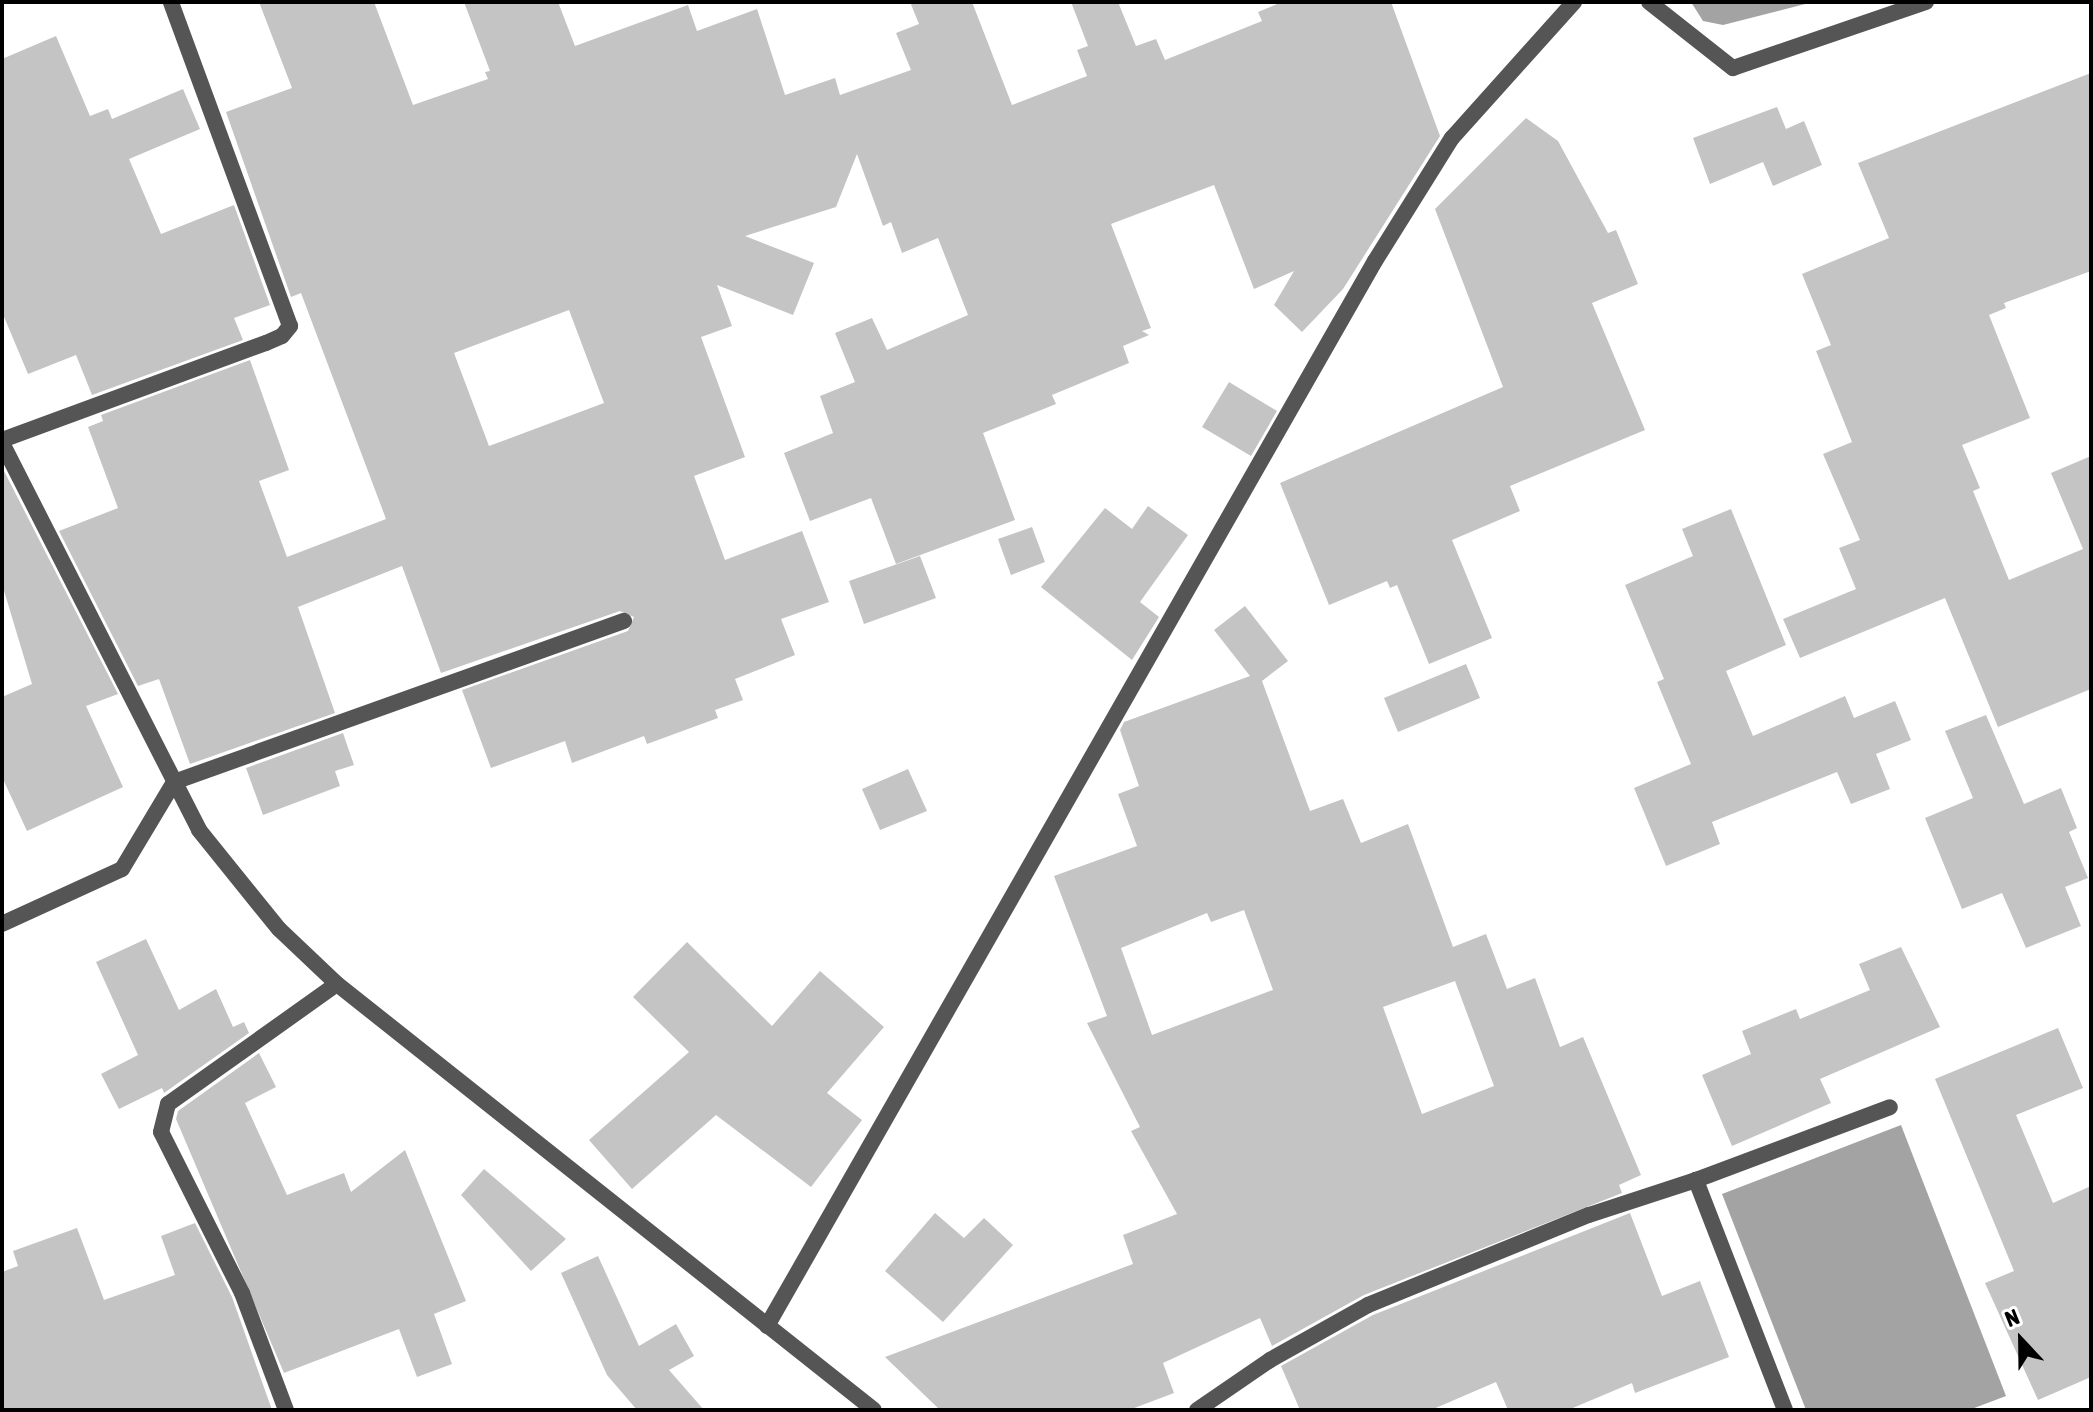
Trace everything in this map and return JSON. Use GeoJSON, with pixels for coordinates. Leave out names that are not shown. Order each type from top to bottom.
{"type":"FeatureCollection","features":[{"type":"Feature","properties":{"kind":"street"},"geometry":{"type":"LineString","coordinates":[[171,2],[290,326],[266,343],[2,442],[174,782],[227,869],[337,984],[874,1410]]}},
{"type":"Feature","properties":{"kind":"street"},"geometry":{"type":"LineString","coordinates":[[767,1326],[1375,261],[1452,138],[1574,2]]}},
{"type":"Feature","properties":{"kind":"street"},"geometry":{"type":"LineString","coordinates":[[1649,2],[1733,68],[1926,2]]}},
{"type":"Feature","properties":{"kind":"street"},"geometry":{"type":"LineString","coordinates":[[2,924],[122,869],[174,782],[624,621]]}},
{"type":"Feature","properties":{"kind":"street"},"geometry":{"type":"LineString","coordinates":[[286,1410],[242,1293],[161,1132],[168,1104],[337,984]]}},
{"type":"Feature","properties":{"kind":"street"},"geometry":{"type":"LineString","coordinates":[[1197,1410],[1270,1360],[1368,1305],[1589,1215],[1696,1180],[1890,1107]]}},
{"type":"Feature","properties":{"kind":"street"},"geometry":{"type":"LineString","coordinates":[[1696,1180],[1785,1410]]}},
{"type":"Feature","properties":{"kind":"shaded area"},"geometry":{"type":"Polygon","coordinates":[[[1691,2],[1813,2],[1723,25],[1703,21],[1691,2]]]}},
{"type":"Feature","properties":{"kind":"shaded area"},"geometry":{"type":"Polygon","coordinates":[[[1901,1125],[2006,1396],[1969,1410],[1806,1410],[1722,1194],[1901,1125]]]}},
{"type":"Feature","properties":{"kind":"building"},"geometry":{"type":"Polygon","coordinates":[[[259,2],[374,2],[413,105],[488,79],[485,72],[490,71],[464,2],[558,2],[575,46],[688,5],[697,31],[757,9],[785,95],[835,78],[840,95],[911,70],[896,33],[919,24],[910,2],[972,2],[1012,105],[1087,76],[1077,50],[1088,46],[1071,2],[1118,2],[1136,46],[1156,39],[1165,60],[1262,21],[1258,12],[1282,2],[1391,2],[1440,136],[1343,289],[1302,332],[1274,305],[1294,271],[1254,289],[1214,185],[1111,224],[1151,328],[1142,331],[1149,335],[1123,346],[1129,363],[1052,395],[1056,404],[983,433],[1015,520],[896,564],[871,498],[810,521],[784,453],[833,433],[820,396],[855,382],[835,333],[872,318],[887,350],[968,315],[938,238],[902,253],[891,222],[883,226],[857,154],[836,207],[745,236],[814,263],[793,315],[717,285],[732,326],[701,337],[745,457],[694,476],[725,560],[802,531],[829,602],[781,619],[795,655],[735,679],[743,700],[715,710],[718,718],[647,744],[644,736],[572,763],[565,741],[491,768],[462,690],[628,631],[634,617],[620,611],[441,673],[402,566],[298,607],[335,713],[190,764],[159,679],[138,686],[59,531],[118,508],[88,427],[103,421],[101,415],[250,360],[289,470],[259,481],[287,557],[386,519],[301,293],[291,297],[226,112],[292,88],[259,2]],[[569,310],[454,353],[489,446],[604,403],[569,310]]]}},
{"type":"Feature","properties":{"kind":"building"},"geometry":{"type":"Polygon","coordinates":[[[56,36],[90,116],[108,109],[112,119],[183,89],[200,129],[129,159],[161,234],[234,205],[270,305],[234,318],[243,340],[92,395],[76,355],[28,374],[2,312],[2,59],[56,36]]]}},
{"type":"Feature","properties":{"kind":"building"},"geometry":{"type":"Polygon","coordinates":[[[2091,73],[2091,271],[2004,303],[2006,308],[1989,315],[2030,418],[1962,445],[1980,488],[1973,491],[2009,580],[2083,549],[2051,473],[2091,456],[2091,689],[1998,727],[1945,598],[1800,658],[1783,619],[1856,589],[1839,548],[1860,540],[1823,454],[1852,442],[1816,351],[1831,345],[1802,274],[1889,238],[1858,163],[2091,73]]]}},
{"type":"Feature","properties":{"kind":"building"},"geometry":{"type":"Polygon","coordinates":[[[1777,107],[1786,129],[1804,121],[1822,165],[1773,186],[1763,162],[1710,184],[1693,138],[1777,107]]]}},
{"type":"Feature","properties":{"kind":"building"},"geometry":{"type":"Polygon","coordinates":[[[1526,118],[1558,141],[1608,233],[1616,230],[1638,284],[1592,303],[1645,430],[1510,486],[1520,511],[1452,540],[1492,638],[1429,664],[1397,585],[1390,588],[1387,581],[1329,605],[1280,483],[1503,387],[1435,209],[1526,118]]]}},
{"type":"Feature","properties":{"kind":"building"},"geometry":{"type":"Polygon","coordinates":[[[1229,382],[1277,411],[1251,456],[1202,427],[1229,382]]]}},
{"type":"Feature","properties":{"kind":"building"},"geometry":{"type":"Polygon","coordinates":[[[2,467],[118,694],[86,706],[123,787],[27,831],[2,777],[2,697],[32,684],[2,584],[2,467]]]}},
{"type":"Feature","properties":{"kind":"building"},"geometry":{"type":"Polygon","coordinates":[[[1148,506],[1188,535],[1140,602],[1159,617],[1132,660],[1041,587],[1105,508],[1132,529],[1148,506]]]}},
{"type":"Feature","properties":{"kind":"building"},"geometry":{"type":"Polygon","coordinates":[[[1731,509],[1786,645],[1726,671],[1753,736],[1845,696],[1854,718],[1895,701],[1911,740],[1876,754],[1890,789],[1851,804],[1837,772],[1712,822],[1720,844],[1666,866],[1634,788],[1691,764],[1657,682],[1664,679],[1625,585],[1693,556],[1682,529],[1731,509]]]}},
{"type":"Feature","properties":{"kind":"building"},"geometry":{"type":"Polygon","coordinates":[[[1032,527],[1045,562],[1011,575],[998,539],[1032,527]]]}},
{"type":"Feature","properties":{"kind":"building"},"geometry":{"type":"Polygon","coordinates":[[[920,556],[936,598],[864,624],[849,581],[920,556]]]}},
{"type":"Feature","properties":{"kind":"building"},"geometry":{"type":"Polygon","coordinates":[[[1245,606],[1288,661],[1262,681],[1310,811],[1343,799],[1361,843],[1408,824],[1453,947],[1486,934],[1507,989],[1535,978],[1560,1047],[1583,1037],[1641,1175],[1619,1185],[1622,1193],[1364,1295],[1272,1346],[1260,1318],[1163,1363],[1174,1393],[1129,1410],[940,1410],[885,1357],[1133,1264],[1123,1235],[1177,1214],[1131,1131],[1140,1127],[1087,1023],[1107,1016],[1054,876],[1137,846],[1118,794],[1139,786],[1120,730],[1124,722],[1250,676],[1214,630],[1245,606]],[[1244,910],[1211,922],[1207,913],[1121,948],[1152,1035],[1273,990],[1244,910]],[[1455,981],[1383,1007],[1422,1114],[1494,1086],[1455,981]]]}},
{"type":"Feature","properties":{"kind":"building"},"geometry":{"type":"Polygon","coordinates":[[[1466,664],[1480,698],[1398,732],[1384,698],[1466,664]]]}},
{"type":"Feature","properties":{"kind":"building"},"geometry":{"type":"Polygon","coordinates":[[[1986,715],[2024,804],[2061,788],[2077,828],[2069,832],[2088,878],[2065,887],[2081,926],[2026,948],[2002,893],[1962,909],[1925,818],[1973,798],[1945,731],[1986,715]]]}},
{"type":"Feature","properties":{"kind":"building"},"geometry":{"type":"Polygon","coordinates":[[[343,733],[354,765],[335,771],[340,786],[263,815],[246,768],[343,733]]]}},
{"type":"Feature","properties":{"kind":"building"},"geometry":{"type":"Polygon","coordinates":[[[908,769],[927,811],[880,830],[862,789],[908,769]]]}},
{"type":"Feature","properties":{"kind":"building"},"geometry":{"type":"Polygon","coordinates":[[[146,939],[179,1010],[216,989],[233,1027],[244,1022],[249,1033],[164,1093],[162,1088],[119,1109],[101,1074],[138,1055],[96,962],[146,939]]]}},
{"type":"Feature","properties":{"kind":"building"},"geometry":{"type":"Polygon","coordinates":[[[687,942],[772,1026],[820,971],[884,1027],[827,1093],[862,1120],[811,1187],[716,1115],[632,1189],[589,1140],[689,1052],[633,997],[687,942]]]}},
{"type":"Feature","properties":{"kind":"building"},"geometry":{"type":"Polygon","coordinates":[[[1901,947],[1940,1027],[1820,1079],[1831,1103],[1732,1146],[1702,1075],[1751,1054],[1742,1031],[1796,1009],[1800,1019],[1870,990],[1859,964],[1901,947]]]}},
{"type":"Feature","properties":{"kind":"building"},"geometry":{"type":"Polygon","coordinates":[[[2058,1028],[2083,1088],[2016,1115],[2053,1203],[2091,1186],[2091,1377],[2038,1400],[1985,1283],[2014,1271],[1935,1079],[2058,1028]]]}},
{"type":"Feature","properties":{"kind":"building"},"geometry":{"type":"Polygon","coordinates":[[[259,1053],[276,1087],[245,1103],[287,1195],[344,1173],[351,1192],[405,1150],[466,1301],[434,1314],[452,1364],[417,1377],[399,1329],[284,1373],[176,1119],[178,1111],[259,1053]]]}},
{"type":"Feature","properties":{"kind":"building"},"geometry":{"type":"Polygon","coordinates":[[[484,1169],[566,1239],[531,1271],[461,1195],[484,1169]]]}},
{"type":"Feature","properties":{"kind":"building"},"geometry":{"type":"Polygon","coordinates":[[[935,1213],[964,1238],[984,1218],[1013,1245],[943,1322],[885,1271],[935,1213]]]}},
{"type":"Feature","properties":{"kind":"building"},"geometry":{"type":"Polygon","coordinates":[[[1630,1213],[1662,1296],[1700,1281],[1729,1357],[1635,1393],[1632,1383],[1568,1410],[1508,1410],[1496,1382],[1431,1410],[1300,1410],[1281,1366],[1373,1315],[1630,1213]]]}},
{"type":"Feature","properties":{"kind":"building"},"geometry":{"type":"Polygon","coordinates":[[[195,1223],[232,1297],[272,1410],[2,1410],[2,1272],[18,1266],[13,1251],[77,1228],[104,1300],[175,1275],[161,1236],[195,1223]]]}},
{"type":"Feature","properties":{"kind":"building"},"geometry":{"type":"Polygon","coordinates":[[[598,1256],[639,1346],[676,1324],[694,1356],[669,1370],[704,1410],[637,1410],[607,1375],[561,1273],[598,1256]]]}}]}
